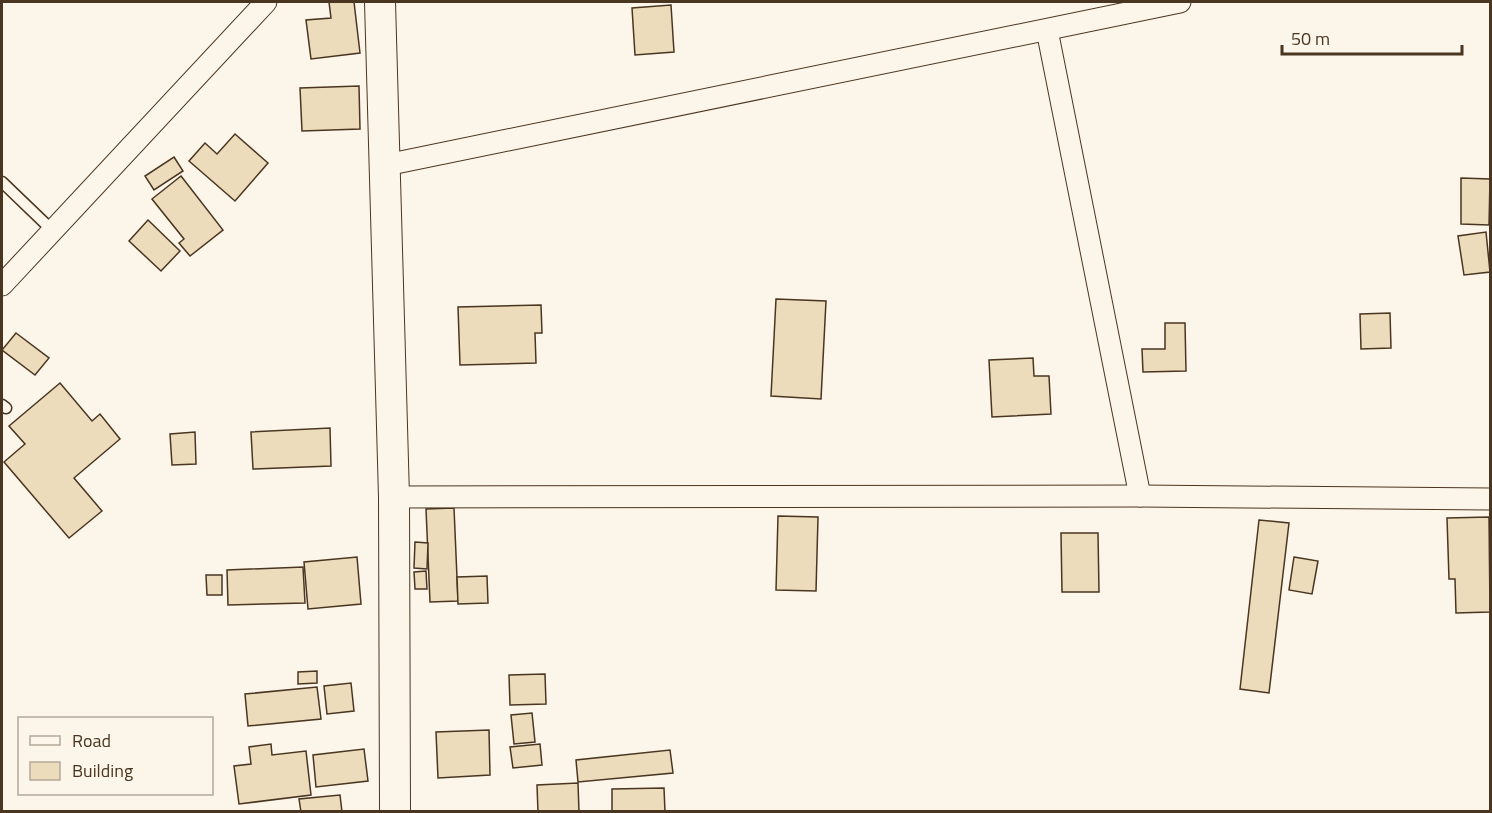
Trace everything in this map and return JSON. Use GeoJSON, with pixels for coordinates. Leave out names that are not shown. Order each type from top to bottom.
{"type":"FeatureCollection","features":[{"type":"Feature","properties":{"kind":"main road"},"geometry":{"type":"LineString","coordinates":[[380,2],[394,497],[395,812]]}},
{"type":"Feature","properties":{"kind":"street"},"geometry":{"type":"LineString","coordinates":[[2,285],[266,2]]}},
{"type":"Feature","properties":{"kind":"street"},"geometry":{"type":"LineString","coordinates":[[386,165],[1180,2]]}},
{"type":"Feature","properties":{"kind":"street"},"geometry":{"type":"LineString","coordinates":[[1047,30],[1140,496]]}},
{"type":"Feature","properties":{"kind":"street"},"geometry":{"type":"LineString","coordinates":[[394,497],[1140,496],[1491,499]]}},
{"type":"Feature","properties":{"kind":"lane"},"geometry":{"type":"LineString","coordinates":[[2,182],[52,231]]}},
{"type":"Feature","properties":{"kind":"building"},"geometry":{"type":"Polygon","coordinates":[[[329,2],[354,2],[360,53],[311,59],[306,20],[331,18],[329,2]]]}},
{"type":"Feature","properties":{"kind":"building"},"geometry":{"type":"Polygon","coordinates":[[[671,5],[674,52],[635,55],[632,8],[671,5]]]}},
{"type":"Feature","properties":{"kind":"building"},"geometry":{"type":"Polygon","coordinates":[[[359,86],[360,129],[302,131],[300,88],[359,86]]]}},
{"type":"Feature","properties":{"kind":"building"},"geometry":{"type":"Polygon","coordinates":[[[235,134],[268,163],[235,201],[189,161],[205,143],[217,154],[235,134]]]}},
{"type":"Feature","properties":{"kind":"building"},"geometry":{"type":"Polygon","coordinates":[[[174,157],[183,171],[154,190],[145,176],[174,157]]]}},
{"type":"Feature","properties":{"kind":"building"},"geometry":{"type":"Polygon","coordinates":[[[181,176],[223,230],[190,256],[179,243],[184,239],[152,199],[181,176]]]}},
{"type":"Feature","properties":{"kind":"building"},"geometry":{"type":"Polygon","coordinates":[[[1461,178],[1490,179],[1489,225],[1461,224],[1461,178]]]}},
{"type":"Feature","properties":{"kind":"building"},"geometry":{"type":"Polygon","coordinates":[[[148,220],[180,251],[161,271],[129,241],[148,220]]]}},
{"type":"Feature","properties":{"kind":"building"},"geometry":{"type":"Polygon","coordinates":[[[1486,232],[1490,272],[1464,275],[1458,236],[1486,232]]]}},
{"type":"Feature","properties":{"kind":"building"},"geometry":{"type":"Polygon","coordinates":[[[776,299],[826,301],[821,399],[771,396],[776,299]]]}},
{"type":"Feature","properties":{"kind":"building"},"geometry":{"type":"Polygon","coordinates":[[[541,305],[542,333],[535,333],[536,363],[460,365],[458,307],[541,305]]]}},
{"type":"Feature","properties":{"kind":"building"},"geometry":{"type":"Polygon","coordinates":[[[1390,313],[1391,348],[1361,349],[1360,314],[1390,313]]]}},
{"type":"Feature","properties":{"kind":"building"},"geometry":{"type":"Polygon","coordinates":[[[1165,323],[1185,323],[1186,371],[1143,372],[1142,349],[1165,349],[1165,323]]]}},
{"type":"Feature","properties":{"kind":"building"},"geometry":{"type":"Polygon","coordinates":[[[16,333],[49,358],[35,375],[2,350],[16,333]]]}},
{"type":"Feature","properties":{"kind":"building"},"geometry":{"type":"Polygon","coordinates":[[[1033,358],[1034,376],[1049,376],[1051,414],[992,417],[989,360],[1033,358]]]}},
{"type":"Feature","properties":{"kind":"building"},"geometry":{"type":"Polygon","coordinates":[[[60,383],[92,421],[100,414],[120,439],[74,478],[102,511],[69,538],[4,462],[25,444],[9,426],[60,383]]]}},
{"type":"Feature","properties":{"kind":"building"},"geometry":{"type":"Polygon","coordinates":[[[330,428],[331,466],[253,469],[251,432],[330,428]]]}},
{"type":"Feature","properties":{"kind":"building"},"geometry":{"type":"Polygon","coordinates":[[[195,432],[196,464],[172,465],[170,434],[195,432]]]}},
{"type":"Feature","properties":{"kind":"building"},"geometry":{"type":"Polygon","coordinates":[[[454,508],[458,601],[430,602],[426,509],[454,508]]]}},
{"type":"Feature","properties":{"kind":"building"},"geometry":{"type":"Polygon","coordinates":[[[778,516],[818,517],[816,591],[776,590],[778,516]]]}},
{"type":"Feature","properties":{"kind":"building"},"geometry":{"type":"Polygon","coordinates":[[[1489,517],[1490,612],[1456,613],[1455,579],[1449,579],[1447,518],[1489,517]]]}},
{"type":"Feature","properties":{"kind":"building"},"geometry":{"type":"Polygon","coordinates":[[[1259,520],[1289,523],[1269,693],[1240,689],[1259,520]]]}},
{"type":"Feature","properties":{"kind":"building"},"geometry":{"type":"Polygon","coordinates":[[[1061,533],[1098,533],[1099,592],[1062,592],[1061,533]]]}},
{"type":"Feature","properties":{"kind":"building"},"geometry":{"type":"Polygon","coordinates":[[[415,542],[428,543],[427,569],[414,568],[415,542]]]}},
{"type":"Feature","properties":{"kind":"building"},"geometry":{"type":"Polygon","coordinates":[[[357,557],[361,604],[308,609],[304,562],[357,557]]]}},
{"type":"Feature","properties":{"kind":"building"},"geometry":{"type":"Polygon","coordinates":[[[1294,557],[1318,561],[1312,594],[1289,590],[1294,557]]]}},
{"type":"Feature","properties":{"kind":"building"},"geometry":{"type":"Polygon","coordinates":[[[303,567],[305,603],[228,605],[227,570],[303,567]]]}},
{"type":"Feature","properties":{"kind":"building"},"geometry":{"type":"Polygon","coordinates":[[[426,571],[427,589],[415,589],[414,572],[426,571]]]}},
{"type":"Feature","properties":{"kind":"building"},"geometry":{"type":"Polygon","coordinates":[[[206,575],[222,575],[222,595],[207,595],[206,575]]]}},
{"type":"Feature","properties":{"kind":"building"},"geometry":{"type":"Polygon","coordinates":[[[487,576],[488,603],[458,604],[457,577],[487,576]]]}},
{"type":"Feature","properties":{"kind":"building"},"geometry":{"type":"Polygon","coordinates":[[[317,671],[317,683],[298,684],[298,672],[317,671]]]}},
{"type":"Feature","properties":{"kind":"building"},"geometry":{"type":"Polygon","coordinates":[[[545,674],[546,704],[510,705],[509,675],[545,674]]]}},
{"type":"Feature","properties":{"kind":"building"},"geometry":{"type":"Polygon","coordinates":[[[351,683],[354,711],[327,714],[324,686],[351,683]]]}},
{"type":"Feature","properties":{"kind":"building"},"geometry":{"type":"Polygon","coordinates":[[[317,687],[321,719],[248,726],[245,694],[317,687]]]}},
{"type":"Feature","properties":{"kind":"building"},"geometry":{"type":"Polygon","coordinates":[[[532,713],[535,742],[514,744],[511,715],[532,713]]]}},
{"type":"Feature","properties":{"kind":"building"},"geometry":{"type":"Polygon","coordinates":[[[489,730],[490,775],[438,778],[436,732],[489,730]]]}},
{"type":"Feature","properties":{"kind":"building"},"geometry":{"type":"Polygon","coordinates":[[[271,744],[272,755],[306,751],[311,795],[239,804],[234,766],[251,764],[249,747],[271,744]]]}},
{"type":"Feature","properties":{"kind":"building"},"geometry":{"type":"Polygon","coordinates":[[[540,744],[542,765],[513,768],[510,747],[540,744]]]}},
{"type":"Feature","properties":{"kind":"building"},"geometry":{"type":"Polygon","coordinates":[[[364,749],[368,781],[316,787],[313,755],[364,749]]]}},
{"type":"Feature","properties":{"kind":"building"},"geometry":{"type":"Polygon","coordinates":[[[670,750],[673,773],[578,782],[576,760],[670,750]]]}},
{"type":"Feature","properties":{"kind":"building"},"geometry":{"type":"Polygon","coordinates":[[[578,783],[579,812],[538,812],[537,785],[578,783]]]}},
{"type":"Feature","properties":{"kind":"building"},"geometry":{"type":"Polygon","coordinates":[[[664,788],[665,812],[612,812],[612,789],[664,788]]]}},
{"type":"Feature","properties":{"kind":"building"},"geometry":{"type":"Polygon","coordinates":[[[340,795],[342,812],[301,812],[299,799],[340,795]]]}}]}
